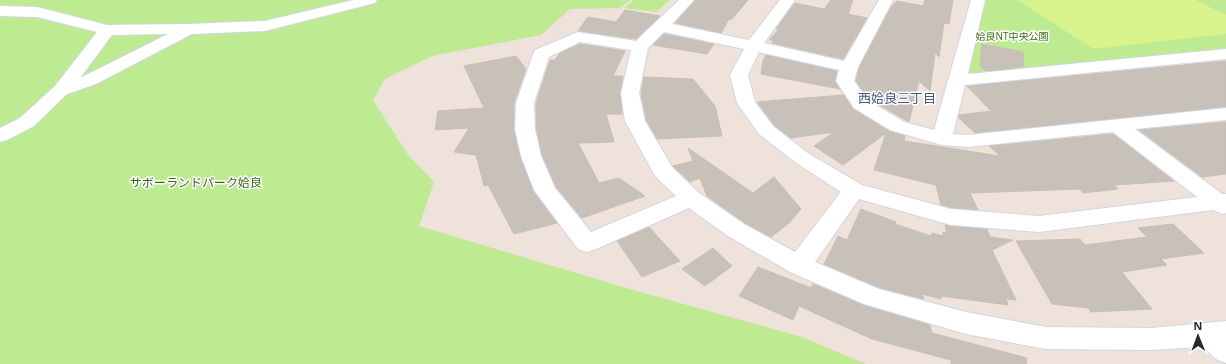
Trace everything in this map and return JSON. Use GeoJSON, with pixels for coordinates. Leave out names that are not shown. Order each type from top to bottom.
{"type":"FeatureCollection","features":[{"type":"Feature","properties":{"kind":"street"},"geometry":{"type":"LineString","coordinates":[[0,11],[37,12],[107,30],[189,28],[271,25],[370,0]]}},
{"type":"Feature","properties":{"kind":"street"},"geometry":{"type":"LineString","coordinates":[[687,0],[640,47],[630,93],[635,121],[663,171],[691,198],[736,230],[799,266],[873,297],[966,323],[1046,338],[1220,340]]}},
{"type":"Feature","properties":{"kind":"street"},"geometry":{"type":"LineString","coordinates":[[788,0],[754,45],[739,75],[746,103],[766,130],[802,158],[854,190],[951,217],[1039,224],[1223,204]]}},
{"type":"Feature","properties":{"kind":"street"},"geometry":{"type":"LineString","coordinates":[[886,0],[849,67],[845,80],[861,104],[897,126],[942,139],[968,141],[1226,114]]}},
{"type":"Feature","properties":{"kind":"street"},"geometry":{"type":"LineString","coordinates":[[942,139],[978,0]]}},
{"type":"Feature","properties":{"kind":"street"},"geometry":{"type":"LineString","coordinates":[[661,26],[754,45],[849,67]]}},
{"type":"Feature","properties":{"kind":"street"},"geometry":{"type":"LineString","coordinates":[[61,90],[90,80],[189,28]]}},
{"type":"Feature","properties":{"kind":"street"},"geometry":{"type":"LineString","coordinates":[[0,136],[27,122],[61,90],[107,30]]}},
{"type":"Feature","properties":{"kind":"street"},"geometry":{"type":"LineString","coordinates":[[640,47],[578,37],[541,54],[525,103],[525,129],[531,156],[545,190],[587,243],[691,198]]}},
{"type":"Feature","properties":{"kind":"street"},"geometry":{"type":"LineString","coordinates":[[958,80],[1226,54]]}},
{"type":"Feature","properties":{"kind":"street"},"geometry":{"type":"LineString","coordinates":[[1118,126],[1223,204]]}},
{"type":"Feature","properties":{"kind":"street"},"geometry":{"type":"LineString","coordinates":[[799,266],[854,190]]}},
{"type":"Feature","properties":{"kind":"green space","name":"サボーランドパーク姶良"},"geometry":{"type":"Polygon","coordinates":[[[0,0],[631,0],[619,8],[570,9],[541,35],[432,56],[385,79],[373,100],[408,155],[434,182],[419,226],[623,287],[802,337],[866,364],[0,364],[0,0]]]}},
{"type":"Feature","properties":{"kind":"green space"},"geometry":{"type":"Polygon","coordinates":[[[634,0],[670,0],[656,12],[624,8],[634,0]]]}},
{"type":"Feature","properties":{"kind":"green space","name":"姶良NT中央公園"},"geometry":{"type":"Polygon","coordinates":[[[981,0],[1226,0],[1226,54],[966,76],[981,0]]]}},
{"type":"Feature","properties":{"kind":"green space"},"geometry":{"type":"Polygon","coordinates":[[[1017,0],[1196,0],[1226,15],[1226,34],[1094,49],[1017,0]]]}},
{"type":"Feature","properties":{"kind":"building"},"geometry":{"type":"Polygon","coordinates":[[[695,0],[748,0],[731,20],[729,19],[721,33],[675,23],[695,0]]]}},
{"type":"Feature","properties":{"kind":"building"},"geometry":{"type":"Polygon","coordinates":[[[831,0],[853,0],[848,14],[867,18],[843,59],[772,43],[774,40],[769,40],[779,29],[776,29],[795,3],[824,9],[831,0]]]}},
{"type":"Feature","properties":{"kind":"building"},"geometry":{"type":"Polygon","coordinates":[[[925,0],[953,0],[949,24],[944,23],[939,57],[935,53],[930,91],[919,81],[909,122],[869,99],[856,81],[859,68],[890,9],[897,1],[923,6],[925,0]]]}},
{"type":"Feature","properties":{"kind":"building"},"geometry":{"type":"Polygon","coordinates":[[[625,10],[660,16],[636,39],[578,31],[588,17],[616,22],[625,10]]]}},
{"type":"Feature","properties":{"kind":"building"},"geometry":{"type":"Polygon","coordinates":[[[664,34],[714,44],[707,54],[653,45],[664,34]]]}},
{"type":"Feature","properties":{"kind":"building"},"geometry":{"type":"Polygon","coordinates":[[[580,44],[625,51],[613,76],[623,76],[620,93],[622,114],[606,114],[614,142],[578,143],[599,183],[619,178],[645,196],[582,218],[556,187],[542,156],[536,129],[536,103],[550,60],[555,60],[560,53],[580,44]]]}},
{"type":"Feature","properties":{"kind":"building"},"geometry":{"type":"Polygon","coordinates":[[[982,44],[1023,52],[1024,67],[985,71],[980,66],[982,44]]]}},
{"type":"Feature","properties":{"kind":"building"},"geometry":{"type":"Polygon","coordinates":[[[766,55],[837,71],[835,81],[840,89],[761,74],[763,61],[766,55]]]}},
{"type":"Feature","properties":{"kind":"building"},"geometry":{"type":"Polygon","coordinates":[[[516,56],[526,69],[514,103],[514,129],[520,156],[533,191],[557,223],[514,234],[488,185],[484,186],[476,155],[454,152],[469,128],[435,130],[438,111],[484,108],[464,66],[516,56]]]}},
{"type":"Feature","properties":{"kind":"building"},"geometry":{"type":"Polygon","coordinates":[[[1226,61],[1226,107],[975,133],[959,118],[959,115],[991,111],[967,86],[1226,61]]]}},
{"type":"Feature","properties":{"kind":"building"},"geometry":{"type":"Polygon","coordinates":[[[644,77],[693,79],[715,106],[722,136],[657,139],[646,120],[641,93],[644,77]]]}},
{"type":"Feature","properties":{"kind":"building"},"geometry":{"type":"Polygon","coordinates":[[[844,95],[853,109],[889,131],[905,136],[904,141],[1000,156],[989,146],[1113,134],[1174,181],[1114,185],[1118,189],[1083,193],[1080,189],[970,193],[978,210],[951,208],[941,205],[936,185],[874,170],[886,133],[843,165],[814,146],[834,132],[790,138],[774,125],[757,102],[844,95]]]}},
{"type":"Feature","properties":{"kind":"building"},"geometry":{"type":"Polygon","coordinates":[[[1226,122],[1226,174],[1202,177],[1139,130],[1226,122]]]}},
{"type":"Feature","properties":{"kind":"building"},"geometry":{"type":"Polygon","coordinates":[[[688,148],[753,193],[774,177],[801,209],[789,223],[771,237],[745,223],[707,196],[700,178],[690,182],[673,166],[693,161],[688,148]]]}},
{"type":"Feature","properties":{"kind":"building"},"geometry":{"type":"Polygon","coordinates":[[[861,209],[896,222],[895,224],[931,236],[932,233],[943,236],[943,232],[947,233],[945,225],[987,229],[990,237],[1013,240],[992,250],[1016,300],[1006,299],[1008,305],[942,296],[941,299],[922,294],[924,299],[879,288],[824,264],[838,236],[847,240],[861,209]]]}},
{"type":"Feature","properties":{"kind":"building"},"geometry":{"type":"Polygon","coordinates":[[[1173,224],[1204,253],[1161,259],[1167,265],[1122,272],[1152,309],[1091,312],[1088,308],[1052,304],[1016,241],[1080,239],[1085,245],[1147,237],[1138,228],[1173,224]]]}},
{"type":"Feature","properties":{"kind":"building"},"geometry":{"type":"Polygon","coordinates":[[[649,227],[680,261],[642,277],[617,241],[649,227]]]}},
{"type":"Feature","properties":{"kind":"building"},"geometry":{"type":"Polygon","coordinates":[[[713,248],[732,266],[705,286],[682,269],[713,248]]]}},
{"type":"Feature","properties":{"kind":"building"},"geometry":{"type":"Polygon","coordinates":[[[758,267],[811,288],[813,284],[863,305],[930,325],[932,333],[1027,358],[1026,364],[951,364],[951,360],[872,339],[799,306],[793,320],[739,296],[758,267]]]}},
{"type":"Feature","properties":{"kind":"district","name":"西姶良三丁目"},"geometry":{"type":"Point","coordinates":[897,98]}}]}
